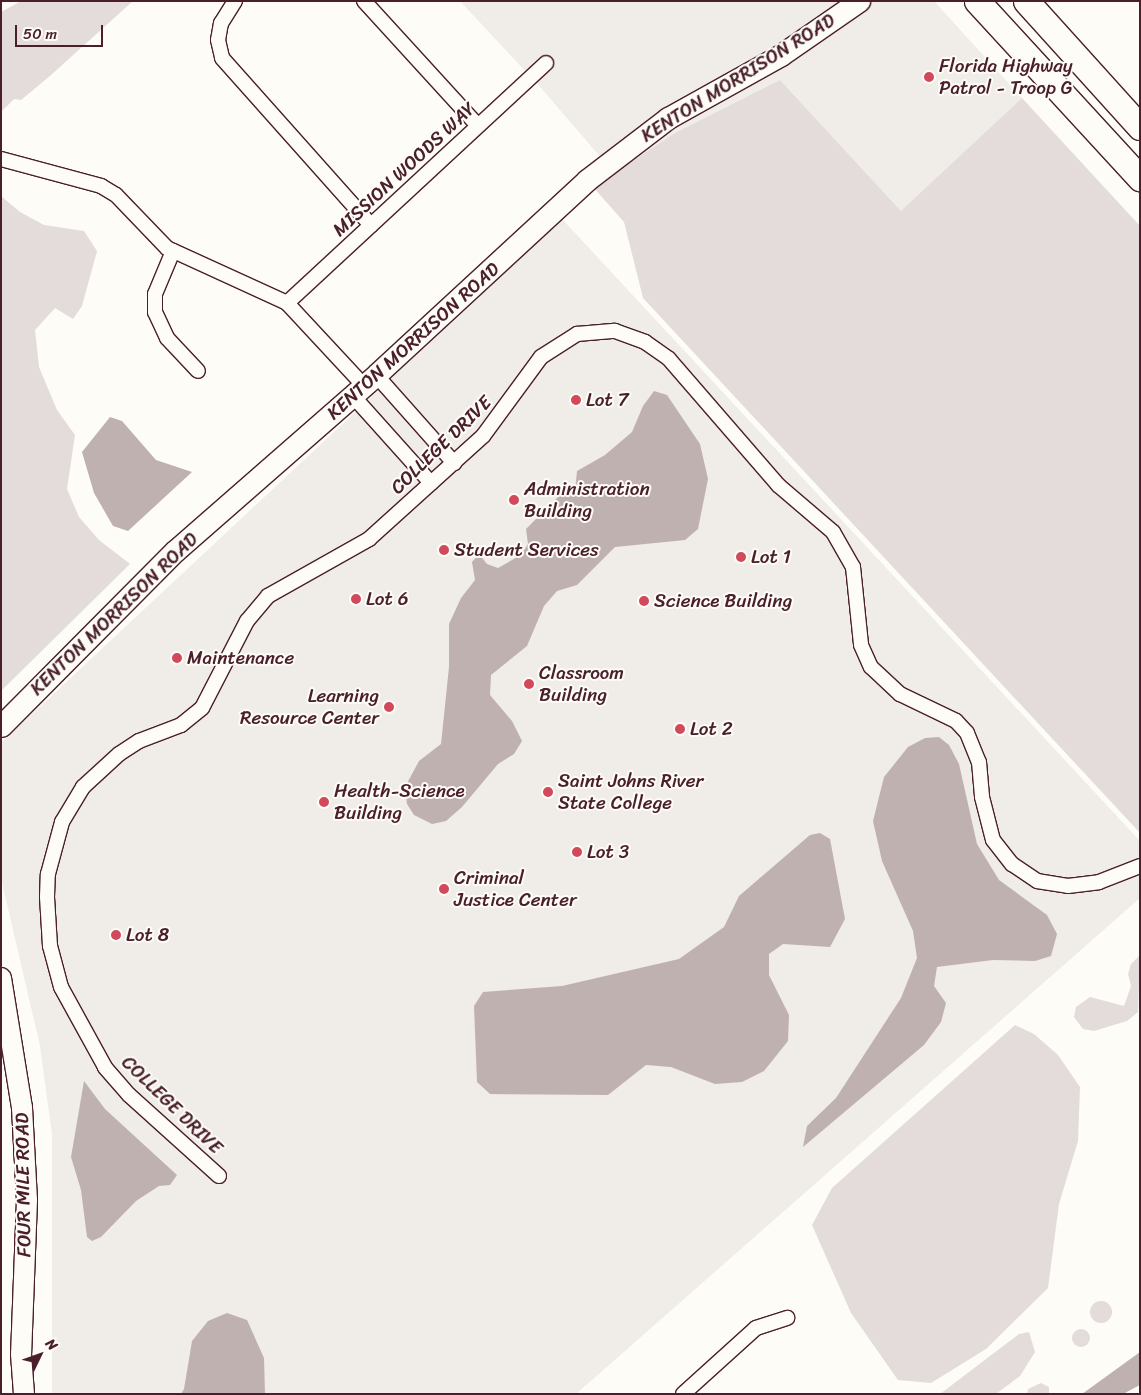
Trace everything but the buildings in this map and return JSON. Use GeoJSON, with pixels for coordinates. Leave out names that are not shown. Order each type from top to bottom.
{"type":"FeatureCollection","features":[{"type":"Feature","properties":{"kind":"highway"},"geometry":{"type":"LineString","coordinates":[[977,1],[1140,178]]}},
{"type":"Feature","properties":{"kind":"highway"},"geometry":{"type":"LineString","coordinates":[[1026,1],[1140,127]]}},
{"type":"Feature","properties":{"kind":"highway"},"geometry":{"type":"LineString","coordinates":[[1031,60],[1081,100],[1140,164]]}},
{"type":"Feature","properties":{"kind":"main road","name":"KENTON MORRISON ROAD"},"geometry":{"type":"LineString","coordinates":[[1,726],[168,558],[364,386],[587,180],[641,137],[685,107],[819,31],[860,1]]}},
{"type":"Feature","properties":{"kind":"main road","name":"FOUR MILE ROAD"},"geometry":{"type":"LineString","coordinates":[[1,978],[22,1108],[27,1200],[20,1354],[24,1394]]}},
{"type":"Feature","properties":{"kind":"street"},"geometry":{"type":"LineString","coordinates":[[235,1],[221,23],[218,40],[222,58],[371,225]]}},
{"type":"Feature","properties":{"kind":"street"},"geometry":{"type":"LineString","coordinates":[[364,1],[478,126]]}},
{"type":"Feature","properties":{"kind":"street","name":"MISSION WOODS WAY"},"geometry":{"type":"LineString","coordinates":[[287,303],[546,63]]}},
{"type":"Feature","properties":{"kind":"street"},"geometry":{"type":"LineString","coordinates":[[1,159],[101,186],[116,195],[172,251],[287,303],[364,386],[454,463]]}},
{"type":"Feature","properties":{"kind":"street"},"geometry":{"type":"LineString","coordinates":[[172,251],[156,294],[155,312],[167,338],[198,371]]}},
{"type":"Feature","properties":{"kind":"street","name":"COLLEGE DRIVE"},"geometry":{"type":"LineString","coordinates":[[219,1176],[129,1095],[105,1067],[68,1002],[55,967],[48,930],[48,874],[55,840],[74,800],[99,770],[140,741],[181,725],[202,708],[247,621],[268,596],[357,548],[454,463],[501,415],[541,357],[564,339],[604,330],[645,342],[670,359],[778,485],[833,532],[843,545],[854,575],[861,645],[871,667],[900,694],[956,721],[967,733],[979,762],[982,797],[993,840],[1012,864],[1037,881],[1068,886],[1100,882],[1140,866]]}},
{"type":"Feature","properties":{"kind":"street"},"geometry":{"type":"LineString","coordinates":[[364,386],[431,483]]}},
{"type":"Feature","properties":{"kind":"street"},"geometry":{"type":"LineString","coordinates":[[683,1394],[756,1328],[787,1318]]}},
{"type":"Feature","properties":{"kind":"shaded area"},"geometry":{"type":"Polygon","coordinates":[[[21,1],[133,1],[51,75],[21,100],[14,99],[1,112],[1,12],[21,1]]]}},
{"type":"Feature","properties":{"kind":"shaded area"},"geometry":{"type":"Polygon","coordinates":[[[460,1],[850,1],[603,160],[535,81],[555,63],[547,55],[527,73],[460,1]]]}},
{"type":"Feature","properties":{"kind":"shaded area"},"geometry":{"type":"Polygon","coordinates":[[[869,1],[934,1],[1022,98],[902,212],[780,80],[675,133],[614,173],[610,169],[645,141],[869,1]]]}},
{"type":"Feature","properties":{"kind":"shaded area"},"geometry":{"type":"Polygon","coordinates":[[[780,80],[901,211],[1022,98],[1140,226],[1140,833],[643,298],[624,222],[593,187],[675,133],[780,80]]]}},
{"type":"Feature","properties":{"kind":"shaded area"},"geometry":{"type":"Polygon","coordinates":[[[1,196],[20,212],[44,225],[84,231],[97,251],[82,306],[73,319],[55,308],[35,330],[39,367],[57,410],[75,435],[67,489],[79,517],[99,540],[130,564],[1,691],[1,196]]]}},
{"type":"Feature","properties":{"kind":"shaded area","name":"Saint Johns River State College"},"geometry":{"type":"Polygon","coordinates":[[[562,219],[1140,841],[1140,898],[576,1394],[52,1394],[52,1134],[40,1046],[1,878],[1,743],[562,219]]]}},
{"type":"Feature","properties":{"kind":"shaded area"},"geometry":{"type":"Polygon","coordinates":[[[654,391],[667,395],[700,444],[708,479],[698,529],[685,540],[615,547],[577,585],[557,591],[544,606],[527,646],[491,675],[490,695],[512,721],[522,741],[514,754],[498,764],[462,807],[446,821],[432,824],[414,815],[407,804],[405,787],[419,761],[441,744],[449,667],[449,624],[461,598],[475,580],[472,562],[479,554],[487,564],[498,568],[521,555],[528,544],[526,529],[558,497],[575,491],[577,471],[605,455],[632,432],[643,406],[654,391]]]}},
{"type":"Feature","properties":{"kind":"shaded area"},"geometry":{"type":"Polygon","coordinates":[[[110,417],[122,421],[156,460],[192,472],[128,531],[113,526],[94,493],[82,452],[110,417]]]}},
{"type":"Feature","properties":{"kind":"shaded area"},"geometry":{"type":"Polygon","coordinates":[[[939,737],[949,745],[959,764],[977,844],[999,880],[1047,915],[1057,934],[1051,956],[1035,961],[993,960],[937,967],[934,986],[946,1003],[941,1022],[924,1045],[803,1147],[807,1126],[836,1098],[901,998],[917,958],[913,931],[882,861],[873,821],[884,777],[908,747],[925,738],[939,737]]]}},
{"type":"Feature","properties":{"kind":"shaded area"},"geometry":{"type":"Polygon","coordinates":[[[820,833],[830,839],[845,919],[830,947],[783,944],[769,954],[769,975],[789,1015],[788,1041],[764,1071],[742,1082],[715,1084],[671,1067],[646,1065],[608,1095],[490,1094],[477,1082],[474,1006],[483,992],[562,986],[679,959],[724,927],[739,896],[810,835],[820,833]]]}},
{"type":"Feature","properties":{"kind":"shaded area"},"geometry":{"type":"Polygon","coordinates":[[[1140,955],[1138,1012],[1127,1021],[1094,1031],[1083,1029],[1074,1017],[1076,1007],[1090,997],[1124,1006],[1131,986],[1128,974],[1131,964],[1140,955]]]}},
{"type":"Feature","properties":{"kind":"shaded area"},"geometry":{"type":"Polygon","coordinates":[[[1015,1025],[1034,1034],[1058,1055],[1080,1087],[1078,1141],[1059,1204],[1048,1288],[986,1349],[931,1383],[898,1380],[851,1313],[812,1225],[832,1188],[1015,1025]]]}},
{"type":"Feature","properties":{"kind":"shaded area"},"geometry":{"type":"Polygon","coordinates":[[[84,1081],[105,1109],[177,1175],[170,1185],[159,1186],[136,1201],[101,1237],[92,1241],[87,1237],[81,1190],[71,1157],[84,1081]]]}},
{"type":"Feature","properties":{"kind":"shaded area"},"geometry":{"type":"Polygon","coordinates":[[[1101,1301],[1109,1304],[1112,1312],[1109,1320],[1101,1323],[1093,1320],[1090,1312],[1093,1304],[1101,1301]]]}},
{"type":"Feature","properties":{"kind":"shaded area"},"geometry":{"type":"Polygon","coordinates":[[[227,1313],[247,1320],[264,1358],[265,1394],[181,1394],[184,1389],[192,1341],[208,1321],[227,1313]]]}},
{"type":"Feature","properties":{"kind":"shaded area"},"geometry":{"type":"Polygon","coordinates":[[[1081,1329],[1087,1332],[1090,1338],[1087,1344],[1081,1347],[1075,1344],[1072,1338],[1075,1332],[1081,1329]]]}},
{"type":"Feature","properties":{"kind":"shaded area"},"geometry":{"type":"Polygon","coordinates":[[[1029,1332],[1035,1352],[1020,1376],[996,1394],[940,1394],[1019,1334],[1029,1332]]]}},
{"type":"Feature","properties":{"kind":"shaded area"},"geometry":{"type":"Polygon","coordinates":[[[1140,1352],[1140,1385],[1123,1394],[1082,1394],[1140,1352]]]}},
{"type":"Feature","properties":{"kind":"shaded area"},"geometry":{"type":"Polygon","coordinates":[[[1041,1383],[1049,1387],[1049,1394],[1027,1394],[1028,1389],[1041,1383]]]}},
{"type":"Feature","properties":{"kind":"place","name":"Florida Highway Patrol - Troop G"},"geometry":{"type":"Point","coordinates":[929,77]}},
{"type":"Feature","properties":{"kind":"place","name":"Lot 7"},"geometry":{"type":"Point","coordinates":[576,400]}},
{"type":"Feature","properties":{"kind":"place","name":"Administration Building"},"geometry":{"type":"Point","coordinates":[514,500]}},
{"type":"Feature","properties":{"kind":"place","name":"Student Services"},"geometry":{"type":"Point","coordinates":[444,550]}},
{"type":"Feature","properties":{"kind":"place","name":"Lot 1"},"geometry":{"type":"Point","coordinates":[741,557]}},
{"type":"Feature","properties":{"kind":"place","name":"Lot 6"},"geometry":{"type":"Point","coordinates":[356,599]}},
{"type":"Feature","properties":{"kind":"place","name":"Science Building"},"geometry":{"type":"Point","coordinates":[644,601]}},
{"type":"Feature","properties":{"kind":"place","name":"Maintenance"},"geometry":{"type":"Point","coordinates":[177,658]}},
{"type":"Feature","properties":{"kind":"place","name":"Classroom Building"},"geometry":{"type":"Point","coordinates":[529,684]}},
{"type":"Feature","properties":{"kind":"place","name":"Learning Resource Center"},"geometry":{"type":"Point","coordinates":[389,707]}},
{"type":"Feature","properties":{"kind":"place","name":"Lot 2"},"geometry":{"type":"Point","coordinates":[680,729]}},
{"type":"Feature","properties":{"kind":"place","name":"Saint Johns River State College"},"geometry":{"type":"Point","coordinates":[548,792]}},
{"type":"Feature","properties":{"kind":"place","name":"Health-Science Building"},"geometry":{"type":"Point","coordinates":[324,802]}},
{"type":"Feature","properties":{"kind":"place","name":"Lot 3"},"geometry":{"type":"Point","coordinates":[577,852]}},
{"type":"Feature","properties":{"kind":"place","name":"Criminal Justice Center"},"geometry":{"type":"Point","coordinates":[444,889]}},
{"type":"Feature","properties":{"kind":"place","name":"Lot 8"},"geometry":{"type":"Point","coordinates":[116,935]}}]}
